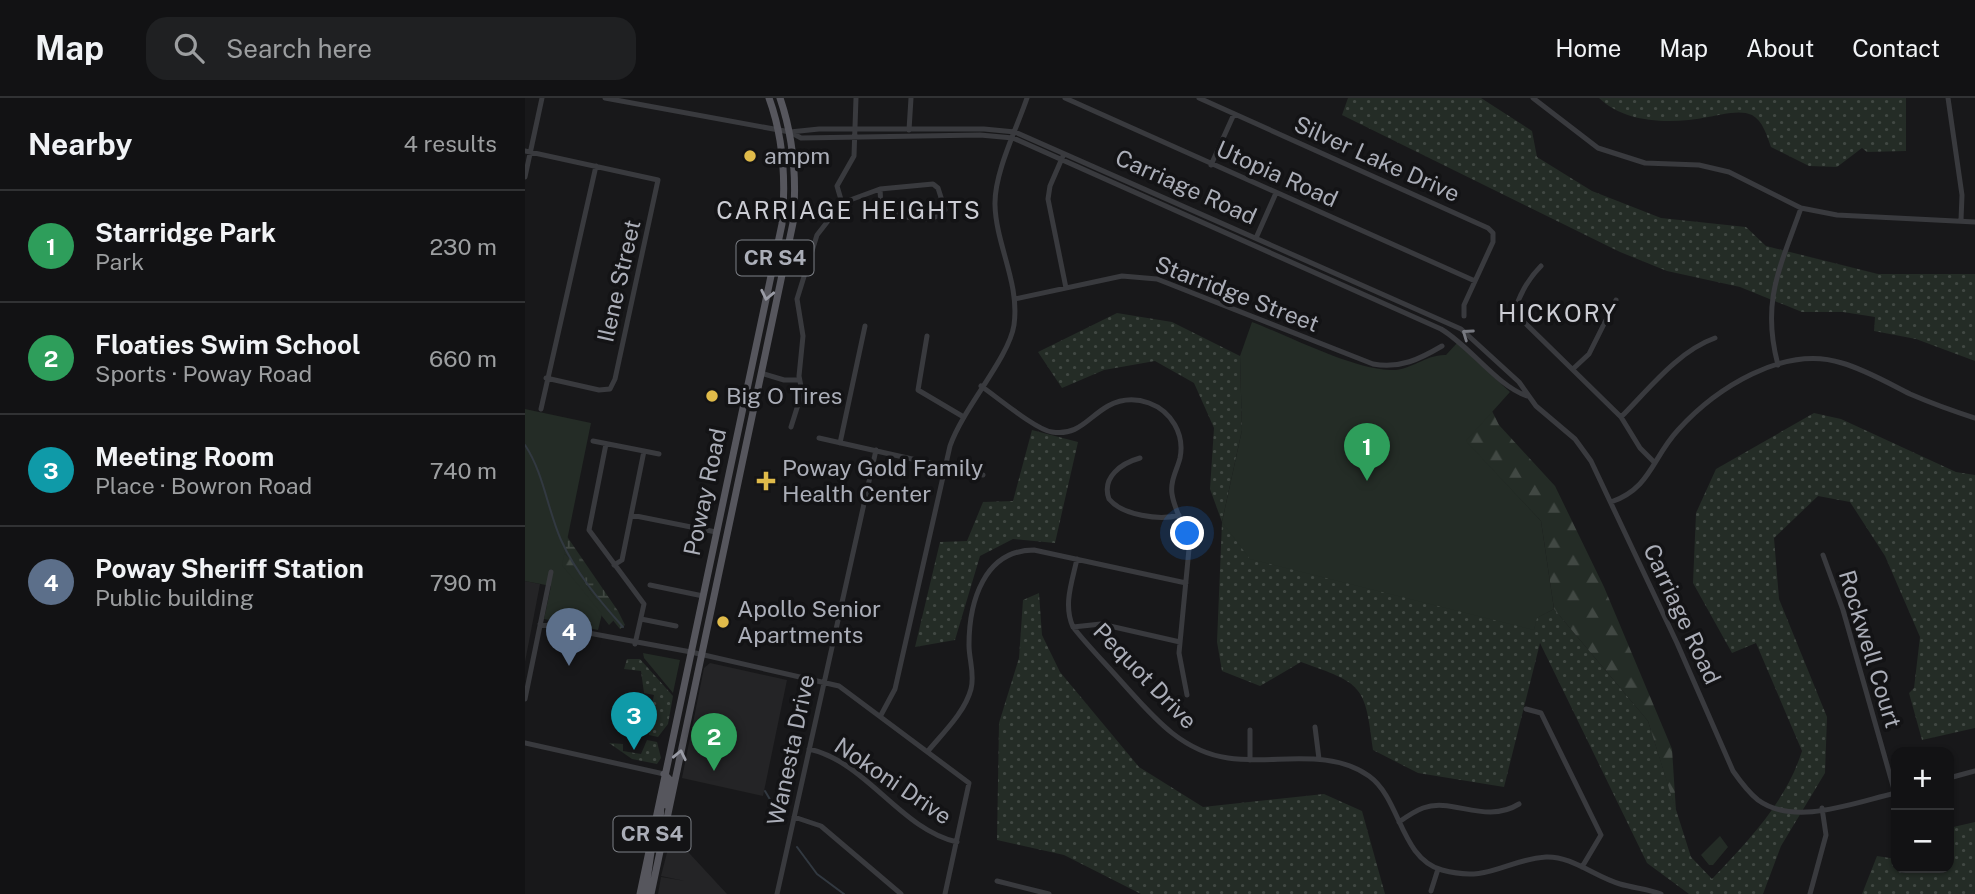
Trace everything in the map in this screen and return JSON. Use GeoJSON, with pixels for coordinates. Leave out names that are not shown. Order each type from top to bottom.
{"type":"FeatureCollection","features":[{"type":"Feature","properties":{"kind":"main road","name":"Poway Road"},"geometry":{"type":"LineString","coordinates":[[642,894],[651,861],[649,848],[664,774],[782,224],[784,181],[779,131],[769,98]]}},
{"type":"Feature","properties":{"kind":"main road","name":"Poway Road"},"geometry":{"type":"LineString","coordinates":[[650,894],[793,223],[796,181],[790,132],[780,98]]}},
{"type":"Feature","properties":{"kind":"main road"},"geometry":{"type":"LineString","coordinates":[[734,449],[737,453],[733,473],[738,478]]}},
{"type":"Feature","properties":{"kind":"main road"},"geometry":{"type":"LineString","coordinates":[[716,532],[726,536]]}},
{"type":"Feature","properties":{"kind":"main road"},"geometry":{"type":"LineString","coordinates":[[682,693],[680,724],[685,728]]}},
{"type":"Feature","properties":{"kind":"main road"},"geometry":{"type":"LineString","coordinates":[[664,774],[669,777],[666,801],[668,813]]}},
{"type":"Feature","properties":{"kind":"main road"},"geometry":{"type":"LineString","coordinates":[[660,794],[660,824],[664,827]]}},
{"type":"Feature","properties":{"kind":"street"},"geometry":{"type":"LineString","coordinates":[[525,177],[528,151],[542,98]]}},
{"type":"Feature","properties":{"kind":"street","name":"Carriage Road"},"geometry":{"type":"LineString","coordinates":[[605,98],[790,132],[800,129],[855,129],[1014,135],[1429,320],[1461,329],[1522,385],[1527,396]]}},
{"type":"Feature","properties":{"kind":"street"},"geometry":{"type":"LineString","coordinates":[[842,203],[837,186],[853,159],[856,98]]}},
{"type":"Feature","properties":{"kind":"street"},"geometry":{"type":"LineString","coordinates":[[909,133],[911,98]]}},
{"type":"Feature","properties":{"kind":"street"},"geometry":{"type":"LineString","coordinates":[[881,715],[895,689],[944,466],[962,416],[1005,348],[1013,328],[1015,299],[995,205],[998,182],[1027,98]]}},
{"type":"Feature","properties":{"kind":"street","name":"Utopia Road"},"geometry":{"type":"LineString","coordinates":[[1065,98],[1475,281]]}},
{"type":"Feature","properties":{"kind":"street","name":"Silver Lake Drive"},"geometry":{"type":"LineString","coordinates":[[1199,98],[1487,228],[1493,233],[1493,242],[1475,281]]}},
{"type":"Feature","properties":{"kind":"street"},"geometry":{"type":"LineString","coordinates":[[1533,98],[1598,148],[1645,163],[1699,165],[1729,172],[1801,208],[1837,215],[1975,222]]}},
{"type":"Feature","properties":{"kind":"street"},"geometry":{"type":"LineString","coordinates":[[1948,98],[1961,186],[1961,220]]}},
{"type":"Feature","properties":{"kind":"street"},"geometry":{"type":"LineString","coordinates":[[1211,164],[1234,114]]}},
{"type":"Feature","properties":{"kind":"street","name":"Carriage Road"},"geometry":{"type":"LineString","coordinates":[[790,132],[801,138],[909,133]]}},
{"type":"Feature","properties":{"kind":"street"},"geometry":{"type":"LineString","coordinates":[[528,151],[596,166],[541,409]]}},
{"type":"Feature","properties":{"kind":"street"},"geometry":{"type":"LineString","coordinates":[[1063,155],[1048,199],[1066,288]]}},
{"type":"Feature","properties":{"kind":"street","name":"Ilene Street"},"geometry":{"type":"LineString","coordinates":[[547,378],[599,390],[610,389],[658,180],[596,166]]}},
{"type":"Feature","properties":{"kind":"street"},"geometry":{"type":"LineString","coordinates":[[791,428],[802,395],[799,380],[803,336],[797,299],[817,235],[842,203],[880,189],[935,185],[945,210],[922,219],[885,212],[881,207],[880,189]]}},
{"type":"Feature","properties":{"kind":"street"},"geometry":{"type":"LineString","coordinates":[[1255,241],[1276,193]]}},
{"type":"Feature","properties":{"kind":"street"},"geometry":{"type":"LineString","coordinates":[[1778,365],[1770,333],[1772,294],[1801,208]]}},
{"type":"Feature","properties":{"kind":"street"},"geometry":{"type":"LineString","coordinates":[[1541,266],[1532,276],[1515,310],[1621,418],[1640,448],[1655,463]]}},
{"type":"Feature","properties":{"kind":"street","name":"Starridge Street"},"geometry":{"type":"LineString","coordinates":[[1015,299],[1122,276],[1157,279],[1380,365],[1400,365],[1442,346]]}},
{"type":"Feature","properties":{"kind":"street"},"geometry":{"type":"LineString","coordinates":[[1464,316],[1464,305],[1475,281]]}},
{"type":"Feature","properties":{"kind":"street"},"geometry":{"type":"LineString","coordinates":[[1574,368],[1589,354],[1615,300]]}},
{"type":"Feature","properties":{"kind":"street","name":"Carriage Road"},"geometry":{"type":"LineString","coordinates":[[1429,320],[1462,342],[1513,389],[1527,396],[1585,451],[1611,502],[1733,771],[1757,799],[1768,805],[1795,812],[1891,794]]}},
{"type":"Feature","properties":{"kind":"street"},"geometry":{"type":"LineString","coordinates":[[840,443],[865,326]]}},
{"type":"Feature","properties":{"kind":"street"},"geometry":{"type":"LineString","coordinates":[[927,336],[918,390],[962,416]]}},
{"type":"Feature","properties":{"kind":"street"},"geometry":{"type":"LineString","coordinates":[[1621,418],[1666,372],[1702,343],[1715,338]]}},
{"type":"Feature","properties":{"kind":"street"},"geometry":{"type":"LineString","coordinates":[[1611,502],[1636,491],[1672,436],[1705,403],[1746,377],[1778,365],[1816,359],[1841,362],[1914,395],[1975,418]]}},
{"type":"Feature","properties":{"kind":"street"},"geometry":{"type":"LineString","coordinates":[[1490,368],[1497,360]]}},
{"type":"Feature","properties":{"kind":"street"},"geometry":{"type":"LineString","coordinates":[[761,373],[784,380],[799,380]]}},
{"type":"Feature","properties":{"kind":"street"},"geometry":{"type":"LineString","coordinates":[[981,386],[1038,427],[1053,432],[1076,430],[1106,407],[1121,401],[1140,400],[1159,406],[1167,412],[1180,437],[1181,455],[1171,491],[1188,535],[1180,642],[1180,663],[1187,695]]}},
{"type":"Feature","properties":{"kind":"street"},"geometry":{"type":"LineString","coordinates":[[819,438],[983,475]]}},
{"type":"Feature","properties":{"kind":"street"},"geometry":{"type":"LineString","coordinates":[[593,441],[659,454]]}},
{"type":"Feature","properties":{"kind":"street"},"geometry":{"type":"LineString","coordinates":[[607,444],[589,530],[644,604],[635,644]]}},
{"type":"Feature","properties":{"kind":"street","name":"Wanesta Drive"},"geometry":{"type":"LineString","coordinates":[[777,894],[876,450]]}},
{"type":"Feature","properties":{"kind":"street"},"geometry":{"type":"LineString","coordinates":[[614,565],[622,560],[644,451]]}},
{"type":"Feature","properties":{"kind":"street"},"geometry":{"type":"LineString","coordinates":[[1140,458],[1128,461],[1113,473],[1109,480],[1109,499],[1121,509],[1168,519],[1179,515]]}},
{"type":"Feature","properties":{"kind":"street"},"geometry":{"type":"LineString","coordinates":[[631,515],[716,532]]}},
{"type":"Feature","properties":{"kind":"street"},"geometry":{"type":"LineString","coordinates":[[928,751],[964,705],[972,687],[969,635],[980,584],[988,569],[997,560],[1022,550],[1186,583]]}},
{"type":"Feature","properties":{"kind":"street","name":"Rockwell Court"},"geometry":{"type":"LineString","coordinates":[[1823,555],[1843,610],[1891,776]]}},
{"type":"Feature","properties":{"kind":"street","name":"Pequot Drive"},"geometry":{"type":"LineString","coordinates":[[1077,559],[1068,609],[1073,627],[1162,726],[1190,747],[1209,755],[1250,760],[1319,759],[1337,762],[1368,775],[1380,788],[1419,856],[1438,869]]}},
{"type":"Feature","properties":{"kind":"street"},"geometry":{"type":"LineString","coordinates":[[525,699],[551,572]]}},
{"type":"Feature","properties":{"kind":"street"},"geometry":{"type":"LineString","coordinates":[[650,585],[703,596]]}},
{"type":"Feature","properties":{"kind":"street"},"geometry":{"type":"LineString","coordinates":[[641,619],[676,626]]}},
{"type":"Feature","properties":{"kind":"street"},"geometry":{"type":"LineString","coordinates":[[540,624],[635,644],[701,654],[824,682],[845,690],[969,783],[945,894]]}},
{"type":"Feature","properties":{"kind":"street"},"geometry":{"type":"LineString","coordinates":[[1073,627],[1101,624],[1180,642]]}},
{"type":"Feature","properties":{"kind":"street"},"geometry":{"type":"LineString","coordinates":[[1527,709],[1541,713],[1601,835],[1582,867]]}},
{"type":"Feature","properties":{"kind":"street"},"geometry":{"type":"LineString","coordinates":[[1315,727],[1319,759]]}},
{"type":"Feature","properties":{"kind":"street"},"geometry":{"type":"LineString","coordinates":[[1250,730],[1250,760]]}},
{"type":"Feature","properties":{"kind":"street"},"geometry":{"type":"LineString","coordinates":[[525,743],[664,774]]}},
{"type":"Feature","properties":{"kind":"street","name":"Nokoni Drive"},"geometry":{"type":"LineString","coordinates":[[809,749],[831,757],[931,832],[957,842]]}},
{"type":"Feature","properties":{"kind":"street"},"geometry":{"type":"LineString","coordinates":[[1954,777],[1975,771]]}},
{"type":"Feature","properties":{"kind":"street"},"geometry":{"type":"LineString","coordinates":[[1399,821],[1423,808],[1437,806],[1486,813],[1509,811],[1519,804]]}},
{"type":"Feature","properties":{"kind":"street"},"geometry":{"type":"LineString","coordinates":[[1810,894],[1824,847],[1822,808]]}},
{"type":"Feature","properties":{"kind":"street"},"geometry":{"type":"LineString","coordinates":[[795,817],[821,826],[901,894]]}},
{"type":"Feature","properties":{"kind":"street"},"geometry":{"type":"LineString","coordinates":[[1431,891],[1438,869],[1468,875],[1495,872],[1529,860],[1548,857],[1582,867],[1620,884],[1661,894]]}},
{"type":"Feature","properties":{"kind":"street"},"geometry":{"type":"LineString","coordinates":[[997,881],[1049,894]]}},
{"type":"Feature","properties":{"kind":"shaded area"},"geometry":{"type":"Polygon","coordinates":[[[525,581],[540,584],[525,662],[525,581]]]}},
{"type":"Feature","properties":{"kind":"shaded area"},"geometry":{"type":"Polygon","coordinates":[[[710,663],[787,680],[763,796],[682,778],[704,668],[710,663]]]}},
{"type":"Feature","properties":{"kind":"shaded area"},"geometry":{"type":"Polygon","coordinates":[[[672,833],[727,894],[658,894],[661,877],[685,881],[661,876],[672,833]]]}},
{"type":"Feature","properties":{"kind":"green space"},"geometry":{"type":"Polygon","coordinates":[[[1348,98],[1481,98],[1532,131],[1537,157],[1592,191],[1661,218],[1746,227],[1766,246],[1878,274],[1975,274],[1975,361],[1916,339],[1874,331],[1875,317],[1843,312],[1802,312],[1740,287],[1667,271],[1620,252],[1342,115],[1348,98]]]}},
{"type":"Feature","properties":{"kind":"green space"},"geometry":{"type":"Polygon","coordinates":[[[1599,98],[1906,98],[1906,151],[1867,152],[1862,148],[1837,167],[1809,166],[1771,147],[1762,125],[1747,113],[1680,121],[1650,120],[1622,113],[1599,98]]]}},
{"type":"Feature","properties":{"kind":"green space"},"geometry":{"type":"Polygon","coordinates":[[[1117,313],[1172,322],[1240,356],[1242,430],[1222,522],[1210,489],[1214,428],[1194,383],[1155,361],[1104,370],[1062,388],[1038,352],[1117,313]]]}},
{"type":"Feature","properties":{"kind":"green space"},"geometry":{"type":"Polygon","coordinates":[[[1252,322],[1339,358],[1390,370],[1446,355],[1457,343],[1510,392],[1466,441],[1541,521],[1554,609],[1537,618],[1534,630],[1250,559],[1222,522],[1242,430],[1240,356],[1252,322]]]}},
{"type":"Feature","properties":{"kind":"green space"},"geometry":{"type":"Polygon","coordinates":[[[525,409],[591,423],[562,565],[602,614],[598,630],[544,619],[551,586],[525,581],[525,409]]]}},
{"type":"Feature","properties":{"kind":"green space"},"geometry":{"type":"Polygon","coordinates":[[[1492,411],[1499,425],[1555,486],[1604,587],[1672,749],[1676,811],[1648,721],[1554,609],[1541,521],[1465,441],[1492,411]]]}},
{"type":"Feature","properties":{"kind":"green space"},"geometry":{"type":"Polygon","coordinates":[[[1814,413],[1841,419],[1956,472],[1975,475],[1975,728],[1922,740],[1909,693],[1914,688],[1920,637],[1885,556],[1850,502],[1818,496],[1774,538],[1779,599],[1827,717],[1825,773],[1781,846],[1763,894],[1689,894],[1647,863],[1540,643],[1504,787],[1418,773],[1373,750],[1363,699],[1349,682],[1337,676],[1301,662],[1260,686],[1222,671],[1217,642],[1222,522],[1534,629],[1536,618],[1554,609],[1648,721],[1691,857],[1712,879],[1765,820],[1786,787],[1802,751],[1756,643],[1732,653],[1693,583],[1696,513],[1716,469],[1814,413]]]}},
{"type":"Feature","properties":{"kind":"green space"},"geometry":{"type":"Polygon","coordinates":[[[1032,430],[1078,442],[1055,543],[1013,539],[980,556],[955,640],[915,647],[940,542],[967,541],[983,502],[1013,501],[1032,430]]]}},
{"type":"Feature","properties":{"kind":"green space"},"geometry":{"type":"Polygon","coordinates":[[[566,535],[618,611],[625,625],[620,629],[591,593],[571,559],[562,552],[566,535]]]}},
{"type":"Feature","properties":{"kind":"green space"},"geometry":{"type":"Polygon","coordinates":[[[562,552],[571,559],[591,593],[614,620],[609,625],[560,563],[562,552]]]}},
{"type":"Feature","properties":{"kind":"green space"},"geometry":{"type":"Polygon","coordinates":[[[1039,593],[1042,635],[1060,672],[1139,767],[1203,807],[1324,794],[1362,811],[1385,894],[1141,894],[1064,855],[997,840],[999,723],[1019,658],[1023,600],[1039,593]]]}},
{"type":"Feature","properties":{"kind":"green space"},"geometry":{"type":"Polygon","coordinates":[[[643,653],[680,660],[673,693],[644,658],[643,653]]]}},
{"type":"Feature","properties":{"kind":"green space"},"geometry":{"type":"Polygon","coordinates":[[[627,659],[640,659],[673,696],[668,724],[658,737],[649,735],[650,728],[647,727],[654,695],[644,693],[641,671],[624,669],[627,659]]]}},
{"type":"Feature","properties":{"kind":"green space"},"geometry":{"type":"Polygon","coordinates":[[[647,740],[657,742],[661,758],[657,764],[632,759],[609,743],[623,744],[623,751],[641,754],[647,740]]]}},
{"type":"Feature","properties":{"kind":"green space"},"geometry":{"type":"Polygon","coordinates":[[[1975,822],[1975,894],[1862,894],[1877,856],[1891,858],[1891,873],[1954,873],[1954,827],[1975,822]]]}},
{"type":"Feature","properties":{"kind":"green space"},"geometry":{"type":"Polygon","coordinates":[[[1720,836],[1728,847],[1713,865],[1709,865],[1701,855],[1720,836]]]}},
{"type":"Feature","properties":{"kind":"waterway"},"geometry":{"type":"LineString","coordinates":[[525,445],[537,468],[556,528],[567,552],[589,586],[623,627]]}},
{"type":"Feature","properties":{"kind":"waterway"},"geometry":{"type":"LineString","coordinates":[[765,791],[784,823]]}},
{"type":"Feature","properties":{"kind":"waterway"},"geometry":{"type":"LineString","coordinates":[[797,847],[817,874],[844,894]]}},
{"type":"Feature","properties":{"kind":"place","name":"ampm"},"geometry":{"type":"Point","coordinates":[750,156]}},
{"type":"Feature","properties":{"kind":"place","name":"Big O Tires"},"geometry":{"type":"Point","coordinates":[712,396]}},
{"type":"Feature","properties":{"kind":"place","name":"Poway Gold Family Health Center"},"geometry":{"type":"Point","coordinates":[766,481]}},
{"type":"Feature","properties":{"kind":"place","name":"Starridge Park"},"geometry":{"type":"Point","coordinates":[1367,481]}},
{"type":"Feature","properties":{"kind":"place","name":"Apollo Senior Apartments"},"geometry":{"type":"Point","coordinates":[723,622]}},
{"type":"Feature","properties":{"kind":"place","name":"Poway Sheriff Station"},"geometry":{"type":"Point","coordinates":[569,666]}},
{"type":"Feature","properties":{"kind":"place","name":"Meeting Room"},"geometry":{"type":"Point","coordinates":[634,750]}},
{"type":"Feature","properties":{"kind":"place","name":"Floaties Swim School"},"geometry":{"type":"Point","coordinates":[714,771]}},
{"type":"Feature","properties":{"kind":"district","name":"CARRIAGE HEIGHTS"},"geometry":{"type":"Point","coordinates":[849,211]}},
{"type":"Feature","properties":{"kind":"district","name":"HICKORY"},"geometry":{"type":"Point","coordinates":[1558,314]}}]}
